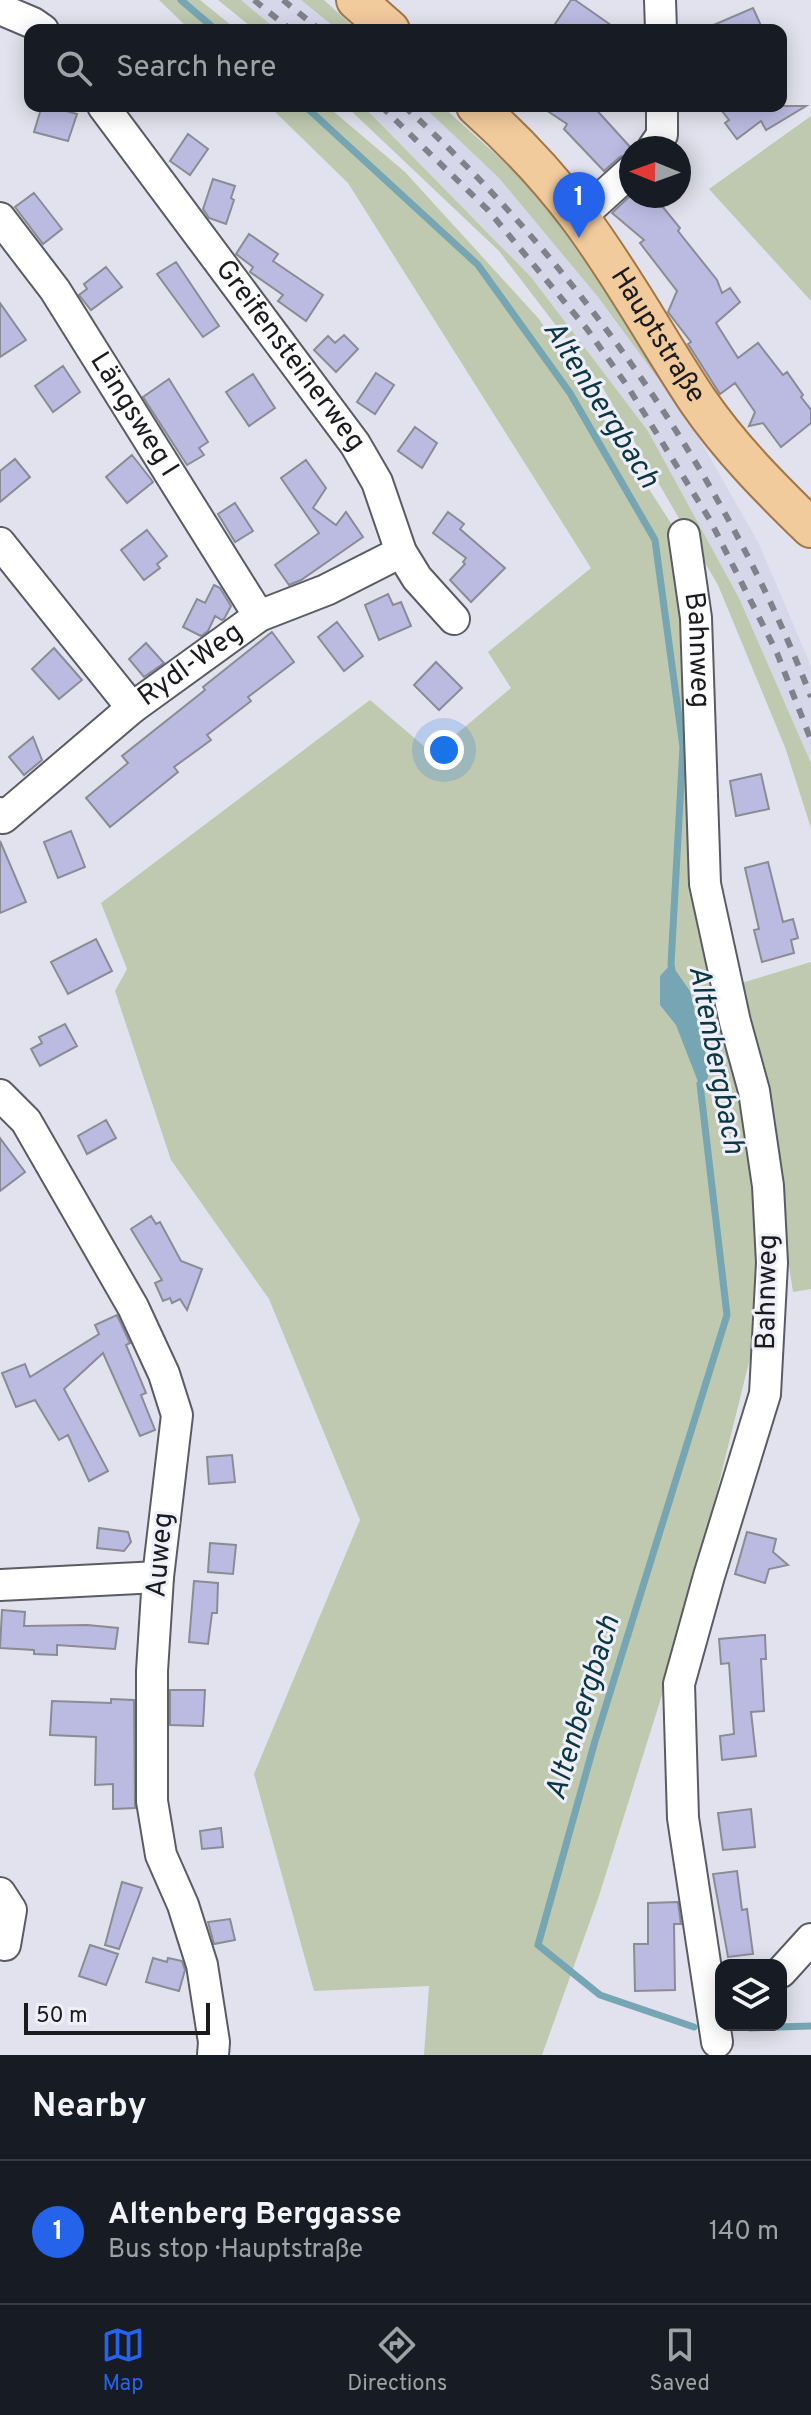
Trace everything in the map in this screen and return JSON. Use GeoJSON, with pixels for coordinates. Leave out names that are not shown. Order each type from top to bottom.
{"type":"FeatureCollection","features":[{"type":"Feature","properties":{"kind":"main road"},"geometry":{"type":"LineString","coordinates":[[356,0],[383,24]]}},
{"type":"Feature","properties":{"kind":"main road","name":"Hauptstraße"},"geometry":{"type":"LineString","coordinates":[[482,112],[533,162],[579,218],[613,266],[699,403],[749,468],[811,528]]}},
{"type":"Feature","properties":{"kind":"street"},"geometry":{"type":"LineString","coordinates":[[660,0],[661,24]]}},
{"type":"Feature","properties":{"kind":"street"},"geometry":{"type":"LineString","coordinates":[[0,9],[34,24]]}},
{"type":"Feature","properties":{"kind":"street","name":"Greifensteinerweg"},"geometry":{"type":"LineString","coordinates":[[107,112],[355,444],[377,482],[401,552],[417,578],[454,619]]}},
{"type":"Feature","properties":{"kind":"street"},"geometry":{"type":"LineString","coordinates":[[661,136],[662,112]]}},
{"type":"Feature","properties":{"kind":"street"},"geometry":{"type":"LineString","coordinates":[[579,218],[619,182]]}},
{"type":"Feature","properties":{"kind":"street","name":"Längsweg I"},"geometry":{"type":"LineString","coordinates":[[0,218],[55,290],[259,616]]}},
{"type":"Feature","properties":{"kind":"street","name":"Bahnweg"},"geometry":{"type":"LineString","coordinates":[[684,535],[696,618],[705,884],[735,1022],[754,1091],[768,1186],[772,1263],[765,1394],[679,1684],[683,1818],[719,2041]]}},
{"type":"Feature","properties":{"kind":"street"},"geometry":{"type":"LineString","coordinates":[[0,543],[132,708]]}},
{"type":"Feature","properties":{"kind":"street","name":"Rydl-Weg"},"geometry":{"type":"LineString","coordinates":[[2,816],[132,708],[259,616],[326,590],[401,552]]}},
{"type":"Feature","properties":{"kind":"street","name":"Auweg"},"geometry":{"type":"LineString","coordinates":[[0,1095],[26,1121],[133,1307],[164,1374],[177,1415],[158,1577],[152,1671],[152,1801],[161,1855],[183,1905],[202,1965],[214,2042],[213,2055]]}},
{"type":"Feature","properties":{"kind":"street"},"geometry":{"type":"LineString","coordinates":[[0,1585],[158,1577]]}},
{"type":"Feature","properties":{"kind":"street"},"geometry":{"type":"LineString","coordinates":[[0,1893],[11,1910],[5,1945]]}},
{"type":"Feature","properties":{"kind":"street"},"geometry":{"type":"LineString","coordinates":[[787,1965],[811,1939]]}},
{"type":"Feature","properties":{"kind":"shaded area"},"geometry":{"type":"Polygon","coordinates":[[[241,0],[301,0],[331,24],[270,24],[241,0]]]}},
{"type":"Feature","properties":{"kind":"shaded area"},"geometry":{"type":"Polygon","coordinates":[[[369,112],[429,112],[499,178],[598,297],[690,422],[759,544],[811,666],[811,763],[739,598],[648,431],[531,277],[369,112]]]}},
{"type":"Feature","properties":{"kind":"green space"},"geometry":{"type":"Polygon","coordinates":[[[159,0],[200,0],[230,24],[184,24],[159,0]]]}},
{"type":"Feature","properties":{"kind":"green space"},"geometry":{"type":"Polygon","coordinates":[[[218,0],[241,0],[270,24],[248,24],[218,0]]]}},
{"type":"Feature","properties":{"kind":"green space"},"geometry":{"type":"Polygon","coordinates":[[[301,0],[324,0],[350,24],[331,24],[301,0]]]}},
{"type":"Feature","properties":{"kind":"green space"},"geometry":{"type":"Polygon","coordinates":[[[275,112],[334,112],[405,172],[539,319],[676,531],[733,1055],[759,1192],[756,1334],[683,1628],[598,1899],[542,2055],[424,2055],[429,1986],[314,1991],[254,1774],[360,1520],[269,1299],[171,1160],[115,991],[127,969],[101,903],[370,700],[433,754],[511,688],[488,652],[591,568],[348,183],[275,112]]]}},
{"type":"Feature","properties":{"kind":"green space"},"geometry":{"type":"Polygon","coordinates":[[[352,112],[369,112],[531,277],[648,431],[739,598],[811,763],[811,828],[785,747],[718,585],[600,383],[499,251],[352,112]]]}},
{"type":"Feature","properties":{"kind":"green space"},"geometry":{"type":"Polygon","coordinates":[[[429,112],[449,112],[554,207],[690,422],[598,297],[499,178],[429,112]]]}},
{"type":"Feature","properties":{"kind":"green space"},"geometry":{"type":"Polygon","coordinates":[[[811,116],[811,301],[709,189],[811,116]]]}},
{"type":"Feature","properties":{"kind":"green space"},"geometry":{"type":"Polygon","coordinates":[[[811,962],[811,1289],[793,1292],[763,1097],[735,985],[811,962]]]}},
{"type":"Feature","properties":{"kind":"water"},"geometry":{"type":"Polygon","coordinates":[[[671,964],[690,991],[710,1072],[702,1092],[676,1025],[660,1005],[660,976],[671,964]]]}},
{"type":"Feature","properties":{"kind":"building"},"geometry":{"type":"Polygon","coordinates":[[[571,0],[575,0],[609,24],[555,24],[571,0]]]}},
{"type":"Feature","properties":{"kind":"building"},"geometry":{"type":"Polygon","coordinates":[[[753,8],[760,24],[716,24],[753,8]]]}},
{"type":"Feature","properties":{"kind":"building"},"geometry":{"type":"Polygon","coordinates":[[[787,106],[806,106],[766,130],[761,121],[737,139],[725,123],[729,120],[723,112],[787,112],[787,106]]]}},
{"type":"Feature","properties":{"kind":"building"},"geometry":{"type":"Polygon","coordinates":[[[40,112],[77,114],[68,141],[34,132],[40,112]]]}},
{"type":"Feature","properties":{"kind":"building"},"geometry":{"type":"Polygon","coordinates":[[[549,112],[598,112],[620,136],[619,158],[604,171],[564,129],[567,124],[549,112]]]}},
{"type":"Feature","properties":{"kind":"building"},"geometry":{"type":"Polygon","coordinates":[[[188,134],[208,149],[190,175],[170,161],[188,134]]]}},
{"type":"Feature","properties":{"kind":"building"},"geometry":{"type":"Polygon","coordinates":[[[213,179],[235,186],[226,224],[209,218],[203,209],[213,179]]]}},
{"type":"Feature","properties":{"kind":"building"},"geometry":{"type":"Polygon","coordinates":[[[34,193],[62,229],[43,244],[15,207],[34,193]]]}},
{"type":"Feature","properties":{"kind":"building"},"geometry":{"type":"Polygon","coordinates":[[[619,206],[664,208],[717,280],[722,293],[730,288],[740,302],[716,323],[738,358],[758,343],[783,375],[787,372],[803,395],[801,397],[811,410],[811,423],[781,447],[763,423],[749,426],[755,412],[735,383],[720,394],[688,344],[691,342],[668,312],[677,291],[640,243],[644,240],[612,213],[619,206]]]}},
{"type":"Feature","properties":{"kind":"building"},"geometry":{"type":"Polygon","coordinates":[[[249,234],[278,254],[273,261],[323,295],[306,321],[278,301],[283,295],[250,272],[253,267],[236,254],[249,234]]]}},
{"type":"Feature","properties":{"kind":"building"},"geometry":{"type":"Polygon","coordinates":[[[176,262],[219,326],[203,337],[157,274],[176,262]]]}},
{"type":"Feature","properties":{"kind":"building"},"geometry":{"type":"Polygon","coordinates":[[[106,267],[122,287],[91,310],[79,295],[87,289],[84,284],[106,267]]]}},
{"type":"Feature","properties":{"kind":"building"},"geometry":{"type":"Polygon","coordinates":[[[0,303],[26,340],[0,357],[0,303]]]}},
{"type":"Feature","properties":{"kind":"building"},"geometry":{"type":"Polygon","coordinates":[[[344,335],[358,349],[336,372],[314,350],[328,336],[335,343],[344,335]]]}},
{"type":"Feature","properties":{"kind":"building"},"geometry":{"type":"Polygon","coordinates":[[[63,366],[80,392],[53,412],[35,386],[63,366]]]}},
{"type":"Feature","properties":{"kind":"building"},"geometry":{"type":"Polygon","coordinates":[[[376,373],[394,385],[375,414],[357,402],[376,373]]]}},
{"type":"Feature","properties":{"kind":"building"},"geometry":{"type":"Polygon","coordinates":[[[253,374],[275,408],[249,426],[226,392],[253,374]]]}},
{"type":"Feature","properties":{"kind":"building"},"geometry":{"type":"Polygon","coordinates":[[[169,379],[208,442],[199,448],[204,455],[187,465],[143,397],[169,379]]]}},
{"type":"Feature","properties":{"kind":"building"},"geometry":{"type":"Polygon","coordinates":[[[415,427],[437,443],[422,468],[398,451],[415,427]]]}},
{"type":"Feature","properties":{"kind":"building"},"geometry":{"type":"Polygon","coordinates":[[[132,455],[153,482],[127,503],[106,477],[132,455]]]}},
{"type":"Feature","properties":{"kind":"building"},"geometry":{"type":"Polygon","coordinates":[[[15,459],[30,477],[0,502],[0,471],[15,459]]]}},
{"type":"Feature","properties":{"kind":"building"},"geometry":{"type":"Polygon","coordinates":[[[306,460],[326,488],[313,508],[336,525],[346,512],[363,537],[289,585],[275,565],[319,533],[281,478],[306,460]]]}},
{"type":"Feature","properties":{"kind":"building"},"geometry":{"type":"Polygon","coordinates":[[[235,503],[253,531],[235,542],[218,514],[235,503]]]}},
{"type":"Feature","properties":{"kind":"building"},"geometry":{"type":"Polygon","coordinates":[[[448,512],[464,524],[460,529],[505,568],[471,602],[450,580],[465,564],[466,558],[433,533],[448,512]]]}},
{"type":"Feature","properties":{"kind":"building"},"geometry":{"type":"Polygon","coordinates":[[[147,530],[167,556],[157,564],[160,568],[144,580],[121,550],[147,530]]]}},
{"type":"Feature","properties":{"kind":"building"},"geometry":{"type":"Polygon","coordinates":[[[214,585],[220,588],[231,606],[224,619],[215,616],[208,631],[201,636],[183,627],[197,599],[205,603],[214,585]]]}},
{"type":"Feature","properties":{"kind":"building"},"geometry":{"type":"Polygon","coordinates":[[[388,594],[393,605],[401,602],[411,626],[379,640],[365,605],[388,594]]]}},
{"type":"Feature","properties":{"kind":"building"},"geometry":{"type":"Polygon","coordinates":[[[337,622],[363,656],[344,671],[318,637],[337,622]]]}},
{"type":"Feature","properties":{"kind":"building"},"geometry":{"type":"Polygon","coordinates":[[[272,632],[294,662],[248,697],[251,701],[207,735],[211,740],[174,767],[178,772],[110,827],[86,798],[128,763],[122,756],[272,632]]]}},
{"type":"Feature","properties":{"kind":"building"},"geometry":{"type":"Polygon","coordinates":[[[146,643],[164,663],[144,677],[129,659],[146,643]]]}},
{"type":"Feature","properties":{"kind":"building"},"geometry":{"type":"Polygon","coordinates":[[[54,648],[82,680],[59,699],[32,669],[54,648]]]}},
{"type":"Feature","properties":{"kind":"building"},"geometry":{"type":"Polygon","coordinates":[[[436,662],[462,688],[439,710],[414,685],[436,662]]]}},
{"type":"Feature","properties":{"kind":"building"},"geometry":{"type":"Polygon","coordinates":[[[33,737],[42,760],[24,775],[9,757],[33,737]]]}},
{"type":"Feature","properties":{"kind":"building"},"geometry":{"type":"Polygon","coordinates":[[[761,774],[769,809],[736,816],[730,781],[761,774]]]}},
{"type":"Feature","properties":{"kind":"building"},"geometry":{"type":"Polygon","coordinates":[[[71,831],[85,867],[58,878],[44,842],[71,831]]]}},
{"type":"Feature","properties":{"kind":"building"},"geometry":{"type":"Polygon","coordinates":[[[0,841],[26,902],[0,913],[0,841]]]}},
{"type":"Feature","properties":{"kind":"building"},"geometry":{"type":"Polygon","coordinates":[[[768,862],[783,922],[793,919],[798,938],[791,940],[794,953],[762,962],[754,930],[759,929],[745,868],[768,862]]]}},
{"type":"Feature","properties":{"kind":"building"},"geometry":{"type":"Polygon","coordinates":[[[96,939],[112,971],[68,994],[51,962],[96,939]]]}},
{"type":"Feature","properties":{"kind":"building"},"geometry":{"type":"Polygon","coordinates":[[[65,1024],[77,1046],[40,1066],[31,1049],[42,1043],[39,1037],[65,1024]]]}},
{"type":"Feature","properties":{"kind":"building"},"geometry":{"type":"Polygon","coordinates":[[[106,1120],[116,1138],[87,1154],[78,1136],[106,1120]]]}},
{"type":"Feature","properties":{"kind":"building"},"geometry":{"type":"Polygon","coordinates":[[[0,1138],[25,1172],[0,1191],[0,1138]]]}},
{"type":"Feature","properties":{"kind":"building"},"geometry":{"type":"Polygon","coordinates":[[[151,1216],[156,1224],[160,1222],[181,1261],[202,1269],[187,1310],[180,1299],[172,1303],[170,1298],[163,1301],[155,1283],[162,1280],[131,1229],[151,1216]]]}},
{"type":"Feature","properties":{"kind":"building"},"geometry":{"type":"Polygon","coordinates":[[[117,1315],[130,1343],[126,1345],[146,1393],[141,1395],[155,1430],[140,1436],[103,1353],[64,1389],[108,1471],[89,1481],[68,1435],[59,1440],[35,1400],[16,1407],[2,1373],[25,1364],[30,1377],[99,1334],[95,1325],[117,1315]]]}},
{"type":"Feature","properties":{"kind":"building"},"geometry":{"type":"Polygon","coordinates":[[[232,1455],[235,1482],[209,1484],[207,1457],[232,1455]]]}},
{"type":"Feature","properties":{"kind":"building"},"geometry":{"type":"Polygon","coordinates":[[[99,1528],[128,1532],[131,1542],[124,1551],[97,1548],[99,1528]]]}},
{"type":"Feature","properties":{"kind":"building"},"geometry":{"type":"Polygon","coordinates":[[[747,1532],[776,1539],[773,1552],[788,1565],[769,1569],[765,1583],[735,1574],[747,1532]]]}},
{"type":"Feature","properties":{"kind":"building"},"geometry":{"type":"Polygon","coordinates":[[[210,1543],[236,1545],[233,1574],[208,1572],[210,1543]]]}},
{"type":"Feature","properties":{"kind":"building"},"geometry":{"type":"Polygon","coordinates":[[[194,1581],[218,1583],[217,1613],[212,1613],[208,1644],[189,1642],[194,1581]]]}},
{"type":"Feature","properties":{"kind":"building"},"geometry":{"type":"Polygon","coordinates":[[[2,1610],[25,1612],[24,1626],[118,1628],[115,1649],[57,1645],[57,1655],[0,1648],[2,1610]]]}},
{"type":"Feature","properties":{"kind":"building"},"geometry":{"type":"Polygon","coordinates":[[[765,1635],[766,1659],[761,1659],[764,1711],[751,1712],[756,1756],[722,1760],[720,1736],[734,1734],[729,1663],[721,1664],[719,1639],[765,1635]]]}},
{"type":"Feature","properties":{"kind":"building"},"geometry":{"type":"Polygon","coordinates":[[[170,1690],[205,1690],[203,1726],[170,1725],[170,1690]]]}},
{"type":"Feature","properties":{"kind":"building"},"geometry":{"type":"Polygon","coordinates":[[[111,1699],[134,1700],[135,1808],[113,1809],[113,1784],[95,1785],[96,1737],[50,1735],[52,1701],[111,1703],[111,1699]]]}},
{"type":"Feature","properties":{"kind":"building"},"geometry":{"type":"Polygon","coordinates":[[[751,1809],[755,1847],[723,1850],[718,1813],[751,1809]]]}},
{"type":"Feature","properties":{"kind":"building"},"geometry":{"type":"Polygon","coordinates":[[[221,1828],[223,1847],[202,1849],[200,1831],[221,1828]]]}},
{"type":"Feature","properties":{"kind":"building"},"geometry":{"type":"Polygon","coordinates":[[[737,1871],[742,1910],[747,1909],[753,1954],[728,1957],[713,1874],[737,1871]]]}},
{"type":"Feature","properties":{"kind":"building"},"geometry":{"type":"Polygon","coordinates":[[[122,1882],[142,1888],[119,1949],[105,1945],[122,1882]]]}},
{"type":"Feature","properties":{"kind":"building"},"geometry":{"type":"Polygon","coordinates":[[[678,1902],[681,1924],[674,1924],[675,1990],[635,1991],[634,1944],[648,1944],[648,1903],[678,1902]]]}},
{"type":"Feature","properties":{"kind":"building"},"geometry":{"type":"Polygon","coordinates":[[[230,1919],[235,1940],[214,1944],[208,1922],[230,1919]]]}},
{"type":"Feature","properties":{"kind":"building"},"geometry":{"type":"Polygon","coordinates":[[[90,1945],[118,1954],[106,1985],[79,1976],[90,1945]]]}},
{"type":"Feature","properties":{"kind":"building"},"geometry":{"type":"Polygon","coordinates":[[[153,1958],[167,1962],[168,1958],[182,1961],[185,1970],[179,1991],[146,1982],[153,1958]]]}},
{"type":"Feature","properties":{"kind":"waterway","name":"Altenbergbach"},"geometry":{"type":"LineString","coordinates":[[181,0],[209,24]]}},
{"type":"Feature","properties":{"kind":"waterway","name":"Altenbergbach"},"geometry":{"type":"LineString","coordinates":[[312,112],[478,265],[570,393],[655,540],[683,747],[672,971]]}},
{"type":"Feature","properties":{"kind":"waterway","name":"Altenbergbach"},"geometry":{"type":"LineString","coordinates":[[694,2027],[600,1995],[538,1945],[595,1741],[727,1315],[700,1084]]}},
{"type":"Feature","properties":{"kind":"waterway","name":"Altenbergbach"},"geometry":{"type":"LineString","coordinates":[[787,2027],[811,2026]]}},
{"type":"Feature","properties":{"kind":"railway"},"geometry":{"type":"LineString","coordinates":[[254,0],[284,24]]}},
{"type":"Feature","properties":{"kind":"railway"},"geometry":{"type":"LineString","coordinates":[[283,0],[313,24]]}},
{"type":"Feature","properties":{"kind":"railway"},"geometry":{"type":"LineString","coordinates":[[387,112],[488,210],[587,329],[628,387],[710,520],[777,653],[811,740]]}},
{"type":"Feature","properties":{"kind":"railway"},"geometry":{"type":"LineString","coordinates":[[410,112],[530,235],[641,378],[691,455],[736,534],[776,614],[811,697]]}},
{"type":"Feature","properties":{"kind":"place","name":"Altenberg Berggasse"},"geometry":{"type":"Point","coordinates":[579,238]}}]}
